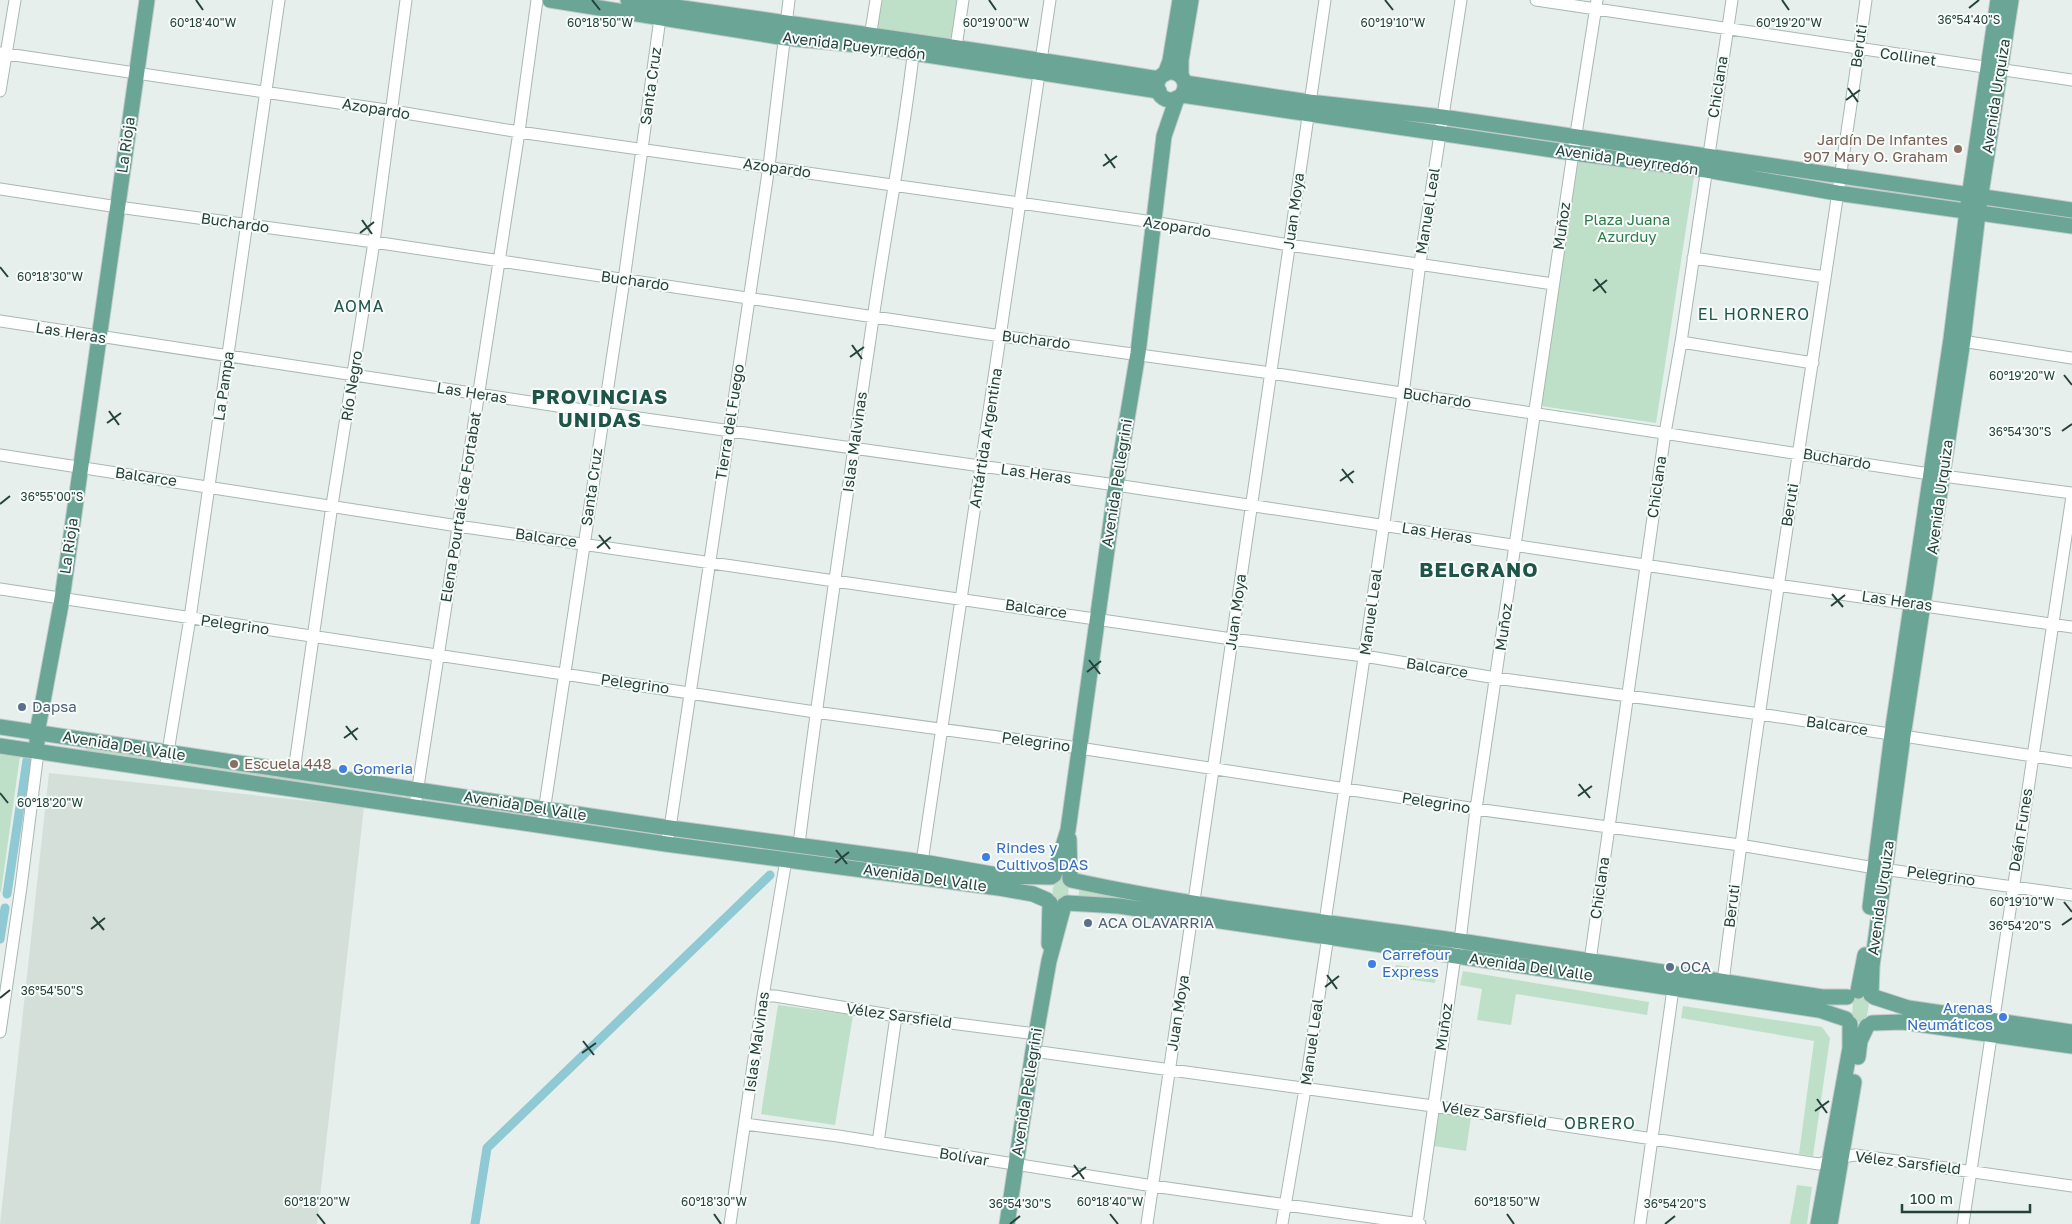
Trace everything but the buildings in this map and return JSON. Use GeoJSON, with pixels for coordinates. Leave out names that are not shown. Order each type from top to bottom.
{"type":"FeatureCollection","features":[{"type":"Feature","properties":{"kind":"main road","name":"La Rioja"},"geometry":{"type":"LineString","coordinates":[[38,752],[37,733],[62,599],[147,0]]}},
{"type":"Feature","properties":{"kind":"main road","name":"Avenida Pueyrredón"},"geometry":{"type":"LineString","coordinates":[[550,0],[662,8]]}},
{"type":"Feature","properties":{"kind":"main road","name":"Avenida Pueyrredón"},"geometry":{"type":"LineString","coordinates":[[628,0],[786,31],[914,47],[1039,66],[1308,108],[1441,133],[1574,146],[1707,164],[1840,175],[2072,210]]}},
{"type":"Feature","properties":{"kind":"main road","name":"Avenida Pellegrini"},"geometry":{"type":"LineString","coordinates":[[1071,879],[1068,830],[1116,485],[1138,353],[1171,87],[1170,61],[1180,0]]}},
{"type":"Feature","properties":{"kind":"main road","name":"Avenida Pellegrini"},"geometry":{"type":"LineString","coordinates":[[1171,87],[1181,60],[1191,0]]}},
{"type":"Feature","properties":{"kind":"main road","name":"Avenida Urquiza"},"geometry":{"type":"LineString","coordinates":[[1994,70],[1998,0]]}},
{"type":"Feature","properties":{"kind":"main road","name":"Avenida Urquiza"},"geometry":{"type":"LineString","coordinates":[[1863,995],[1863,964],[1880,868],[1957,340],[1972,212],[1994,70],[2011,0]]}},
{"type":"Feature","properties":{"kind":"main road","name":"Avenida Pueyrredón"},"geometry":{"type":"LineString","coordinates":[[914,47],[956,47],[1039,66]]}},
{"type":"Feature","properties":{"kind":"main road","name":"Avenida Pueyrredón"},"geometry":{"type":"LineString","coordinates":[[1308,108],[1442,117],[1574,146]]}},
{"type":"Feature","properties":{"kind":"main road","name":"Avenida Pueyrredón"},"geometry":{"type":"LineString","coordinates":[[1707,164],[1837,193],[2072,226]]}},
{"type":"Feature","properties":{"kind":"main road","name":"Avenida Del Valle"},"geometry":{"type":"LineString","coordinates":[[0,727],[167,754],[294,771],[670,828],[799,844],[1033,894],[1057,903],[1194,910],[1326,929],[1460,941],[1589,968],[1673,989],[1819,1010],[1848,1021]]}},
{"type":"Feature","properties":{"kind":"main road","name":"Avenida Del Valle"},"geometry":{"type":"LineString","coordinates":[[0,746],[786,860],[1003,876],[1052,876]]}},
{"type":"Feature","properties":{"kind":"main road","name":"Avenida Pellegrini"},"geometry":{"type":"LineString","coordinates":[[1052,876],[1068,830]]}},
{"type":"Feature","properties":{"kind":"main road"},"geometry":{"type":"LineString","coordinates":[[1062,874],[1071,879],[1072,894],[1057,903],[1046,889],[1052,876],[1062,874]]}},
{"type":"Feature","properties":{"kind":"main road","name":"Avenida Del Valle"},"geometry":{"type":"LineString","coordinates":[[1071,879],[1194,910]]}},
{"type":"Feature","properties":{"kind":"main road","name":"Avenida Pellegrini"},"geometry":{"type":"LineString","coordinates":[[1007,1224],[1057,903]]}},
{"type":"Feature","properties":{"kind":"main road","name":"Avenida Del Valle"},"geometry":{"type":"LineString","coordinates":[[1326,929],[1455,956],[1723,982],[1822,997],[1863,995],[1908,1008],[2072,1046]]}},
{"type":"Feature","properties":{"kind":"main road"},"geometry":{"type":"LineString","coordinates":[[1818,1224],[1835,1159],[1860,1042],[1869,1024],[1878,1013],[1877,1002],[1863,995],[1842,1008],[1848,1021],[1850,1048],[1835,1159],[1830,1224]]}},
{"type":"Feature","properties":{"kind":"main road"},"geometry":{"type":"LineString","coordinates":[[1848,1021],[1856,1026],[1869,1024]]}},
{"type":"Feature","properties":{"kind":"main road","name":"Avenida Del Valle"},"geometry":{"type":"LineString","coordinates":[[1869,1024],[1903,1022],[2072,1032]]}},
{"type":"Feature","properties":{"kind":"street"},"geometry":{"type":"LineString","coordinates":[[0,91],[3,53],[15,0]]}},
{"type":"Feature","properties":{"kind":"street","name":"La Pampa"},"geometry":{"type":"LineString","coordinates":[[165,770],[210,486],[279,0]]}},
{"type":"Feature","properties":{"kind":"street","name":"Río Negro"},"geometry":{"type":"LineString","coordinates":[[294,771],[332,505],[374,242],[393,111],[406,0]]}},
{"type":"Feature","properties":{"kind":"street","name":"Elena Pourtalé de Fortabat"},"geometry":{"type":"LineString","coordinates":[[415,806],[519,132],[537,0]]}},
{"type":"Feature","properties":{"kind":"street","name":"Tierra del Fuego"},"geometry":{"type":"LineString","coordinates":[[666,844],[670,828],[750,298],[769,166],[789,0]]}},
{"type":"Feature","properties":{"kind":"street"},"geometry":{"type":"LineString","coordinates":[[870,41],[876,0]]}},
{"type":"Feature","properties":{"kind":"street"},"geometry":{"type":"LineString","coordinates":[[956,47],[963,0]]}},
{"type":"Feature","properties":{"kind":"street","name":"Antártida Argentina"},"geometry":{"type":"LineString","coordinates":[[921,869],[1050,0]]}},
{"type":"Feature","properties":{"kind":"street","name":"Juan Moya"},"geometry":{"type":"LineString","coordinates":[[1147,1224],[1194,910],[1250,506],[1272,372],[1308,108],[1326,0]]}},
{"type":"Feature","properties":{"kind":"street","name":"Manuel Leal"},"geometry":{"type":"LineString","coordinates":[[1282,1224],[1305,1089],[1343,789],[1384,525],[1420,263],[1462,0]]}},
{"type":"Feature","properties":{"kind":"street","name":"Collinet"},"geometry":{"type":"LineString","coordinates":[[1536,0],[1597,4],[1728,29],[1859,50],[2072,80]]}},
{"type":"Feature","properties":{"kind":"street","name":"Chiclana"},"geometry":{"type":"LineString","coordinates":[[1589,968],[1665,433],[1682,342],[1732,0]]}},
{"type":"Feature","properties":{"kind":"street","name":"Beruti"},"geometry":{"type":"LineString","coordinates":[[1723,982],[1740,845],[1777,585],[1813,363],[1866,0]]}},
{"type":"Feature","properties":{"kind":"street","name":"Muñoz"},"geometry":{"type":"LineString","coordinates":[[1417,1224],[1455,956],[1460,941],[1476,809],[1574,146],[1597,4]]}},
{"type":"Feature","properties":{"kind":"street","name":"Santa Cruz"},"geometry":{"type":"LineString","coordinates":[[542,825],[624,280],[662,8]]}},
{"type":"Feature","properties":{"kind":"street","name":"Islas Malvinas"},"geometry":{"type":"LineString","coordinates":[[799,844],[815,712],[873,317],[895,186],[914,47]]}},
{"type":"Feature","properties":{"kind":"street","name":"Azopardo"},"geometry":{"type":"LineString","coordinates":[[3,53],[393,111],[519,132],[1153,222],[1289,245],[1554,284]]}},
{"type":"Feature","properties":{"kind":"street","name":"Buchardo"},"geometry":{"type":"LineString","coordinates":[[0,189],[374,242],[1001,336],[1272,372],[1403,394],[1536,412],[2072,494]]}},
{"type":"Feature","properties":{"kind":"street"},"geometry":{"type":"LineString","coordinates":[[1693,258],[1825,277]]}},
{"type":"Feature","properties":{"kind":"street","name":"Las Heras"},"geometry":{"type":"LineString","coordinates":[[0,321],[98,338],[603,413],[1116,485],[1646,566],[2072,627]]}},
{"type":"Feature","properties":{"kind":"street"},"geometry":{"type":"LineString","coordinates":[[1957,340],[2072,358]]}},
{"type":"Feature","properties":{"kind":"street"},"geometry":{"type":"LineString","coordinates":[[1682,342],[1813,363]]}},
{"type":"Feature","properties":{"kind":"street","name":"Balcarce"},"geometry":{"type":"LineString","coordinates":[[0,455],[210,486],[458,526],[1232,639],[1364,656],[1496,678],[1760,714],[2072,762]]}},
{"type":"Feature","properties":{"kind":"street","name":"Deán Funes"},"geometry":{"type":"LineString","coordinates":[[1963,1224],[2072,494]]}},
{"type":"Feature","properties":{"kind":"street","name":"Pelegrino"},"geometry":{"type":"LineString","coordinates":[[0,589],[815,712],[1079,748],[1476,809],[1740,845],[1880,868],[2072,895]]}},
{"type":"Feature","properties":{"kind":"street","name":"La Rioja"},"geometry":{"type":"LineString","coordinates":[[0,1032],[38,752]]}},
{"type":"Feature","properties":{"kind":"street","name":"Islas Malvinas"},"geometry":{"type":"LineString","coordinates":[[730,1224],[763,996],[786,860]]}},
{"type":"Feature","properties":{"kind":"street"},"geometry":{"type":"LineString","coordinates":[[1640,1224],[1673,989]]}},
{"type":"Feature","properties":{"kind":"street","name":"Vélez Sarsfield"},"geometry":{"type":"LineString","coordinates":[[763,996],[775,996],[896,1016],[1036,1034]]}},
{"type":"Feature","properties":{"kind":"street"},"geometry":{"type":"LineString","coordinates":[[878,1143],[896,1016]]}},
{"type":"Feature","properties":{"kind":"street","name":"Vélez Sarsfield"},"geometry":{"type":"LineString","coordinates":[[1033,1050],[1433,1106],[1819,1164],[1855,1156],[2072,1186]]}},
{"type":"Feature","properties":{"kind":"street","name":"Bolívar"},"geometry":{"type":"LineString","coordinates":[[745,1124],[1153,1186],[1420,1224]]}},
{"type":"Feature","properties":{"kind":"shaded area"},"geometry":{"type":"Polygon","coordinates":[[[49,773],[364,807],[317,1224],[0,1224],[49,773]]]}},
{"type":"Feature","properties":{"kind":"green space"},"geometry":{"type":"Polygon","coordinates":[[[881,0],[958,0],[951,41],[877,28],[881,0]]]}},
{"type":"Feature","properties":{"kind":"green space","name":"Plaza Juana Azurduy"},"geometry":{"type":"Polygon","coordinates":[[[1578,160],[1694,177],[1656,423],[1541,406],[1578,160]]]}},
{"type":"Feature","properties":{"kind":"green space"},"geometry":{"type":"Polygon","coordinates":[[[54,745],[85,750],[89,747],[152,757],[151,762],[54,745]]]}},
{"type":"Feature","properties":{"kind":"green space"},"geometry":{"type":"Polygon","coordinates":[[[0,753],[20,756],[1,892],[0,892],[0,753]]]}},
{"type":"Feature","properties":{"kind":"green space"},"geometry":{"type":"Polygon","coordinates":[[[181,761],[402,794],[401,798],[180,766],[181,761]]]}},
{"type":"Feature","properties":{"kind":"green space"},"geometry":{"type":"Polygon","coordinates":[[[558,816],[654,831],[653,835],[557,821],[558,816]]]}},
{"type":"Feature","properties":{"kind":"green space"},"geometry":{"type":"Polygon","coordinates":[[[683,835],[911,865],[910,870],[682,839],[683,835]]]}},
{"type":"Feature","properties":{"kind":"green space"},"geometry":{"type":"Polygon","coordinates":[[[1060,878],[1064,878],[1068,884],[1068,896],[1059,902],[1054,898],[1053,892],[1055,883],[1060,878]]]}},
{"type":"Feature","properties":{"kind":"green space"},"geometry":{"type":"Polygon","coordinates":[[[1080,886],[1107,895],[1183,908],[1108,897],[1078,899],[1080,886]]]}},
{"type":"Feature","properties":{"kind":"green space"},"geometry":{"type":"Polygon","coordinates":[[[1396,965],[1437,971],[1435,983],[1394,977],[1396,965]]]}},
{"type":"Feature","properties":{"kind":"green space"},"geometry":{"type":"Polygon","coordinates":[[[1463,971],[1649,1002],[1647,1015],[1516,994],[1511,1025],[1477,1020],[1482,989],[1460,985],[1463,971]]]}},
{"type":"Feature","properties":{"kind":"green space"},"geometry":{"type":"Polygon","coordinates":[[[1863,995],[1869,1003],[1867,1016],[1862,1022],[1857,1022],[1852,1016],[1853,1002],[1856,998],[1863,995]]]}},
{"type":"Feature","properties":{"kind":"green space"},"geometry":{"type":"Polygon","coordinates":[[[778,1005],[853,1015],[835,1125],[761,1114],[778,1005]]]}},
{"type":"Feature","properties":{"kind":"green space"},"geometry":{"type":"Polygon","coordinates":[[[1683,1006],[1822,1027],[1830,1038],[1813,1156],[1799,1154],[1814,1041],[1681,1018],[1683,1006]]]}},
{"type":"Feature","properties":{"kind":"green space"},"geometry":{"type":"Polygon","coordinates":[[[1439,1112],[1471,1117],[1466,1151],[1434,1146],[1439,1112]]]}},
{"type":"Feature","properties":{"kind":"green space"},"geometry":{"type":"Polygon","coordinates":[[[1797,1185],[1812,1187],[1807,1224],[1790,1224],[1797,1185]]]}},
{"type":"Feature","properties":{"kind":"waterway"},"geometry":{"type":"LineString","coordinates":[[7,894],[27,760]]}},
{"type":"Feature","properties":{"kind":"waterway"},"geometry":{"type":"LineString","coordinates":[[475,1224],[487,1148],[770,875]]}},
{"type":"Feature","properties":{"kind":"waterway"},"geometry":{"type":"LineString","coordinates":[[0,939],[5,908]]}},
{"type":"Feature","properties":{"kind":"place","name":"Jardín De Infantes 907 Mary O. Graham"},"geometry":{"type":"Point","coordinates":[1958,149]}},
{"type":"Feature","properties":{"kind":"place","name":"Dapsa"},"geometry":{"type":"Point","coordinates":[22,707]}},
{"type":"Feature","properties":{"kind":"place","name":"Escuela 448"},"geometry":{"type":"Point","coordinates":[234,764]}},
{"type":"Feature","properties":{"kind":"place","name":"Gomeria"},"geometry":{"type":"Point","coordinates":[343,769]}},
{"type":"Feature","properties":{"kind":"place","name":"Rindes y Cultivos DAS"},"geometry":{"type":"Point","coordinates":[986,857]}},
{"type":"Feature","properties":{"kind":"place","name":"ACA OLAVARRIA"},"geometry":{"type":"Point","coordinates":[1088,923]}},
{"type":"Feature","properties":{"kind":"place","name":"Carrefour Express"},"geometry":{"type":"Point","coordinates":[1372,964]}},
{"type":"Feature","properties":{"kind":"place","name":"OCA"},"geometry":{"type":"Point","coordinates":[1670,967]}},
{"type":"Feature","properties":{"kind":"place","name":"Arenas Neumáticos"},"geometry":{"type":"Point","coordinates":[2003,1017]}},
{"type":"Feature","properties":{"kind":"district","name":"AOMA"},"geometry":{"type":"Point","coordinates":[359,306]}},
{"type":"Feature","properties":{"kind":"district","name":"EL HORNERO"},"geometry":{"type":"Point","coordinates":[1754,314]}},
{"type":"Feature","properties":{"kind":"district","name":"PROVINCIAS UNIDAS"},"geometry":{"type":"Point","coordinates":[600,408]}},
{"type":"Feature","properties":{"kind":"district","name":"BELGRANO"},"geometry":{"type":"Point","coordinates":[1479,570]}},
{"type":"Feature","properties":{"kind":"district","name":"OBRERO"},"geometry":{"type":"Point","coordinates":[1600,1123]}}]}
